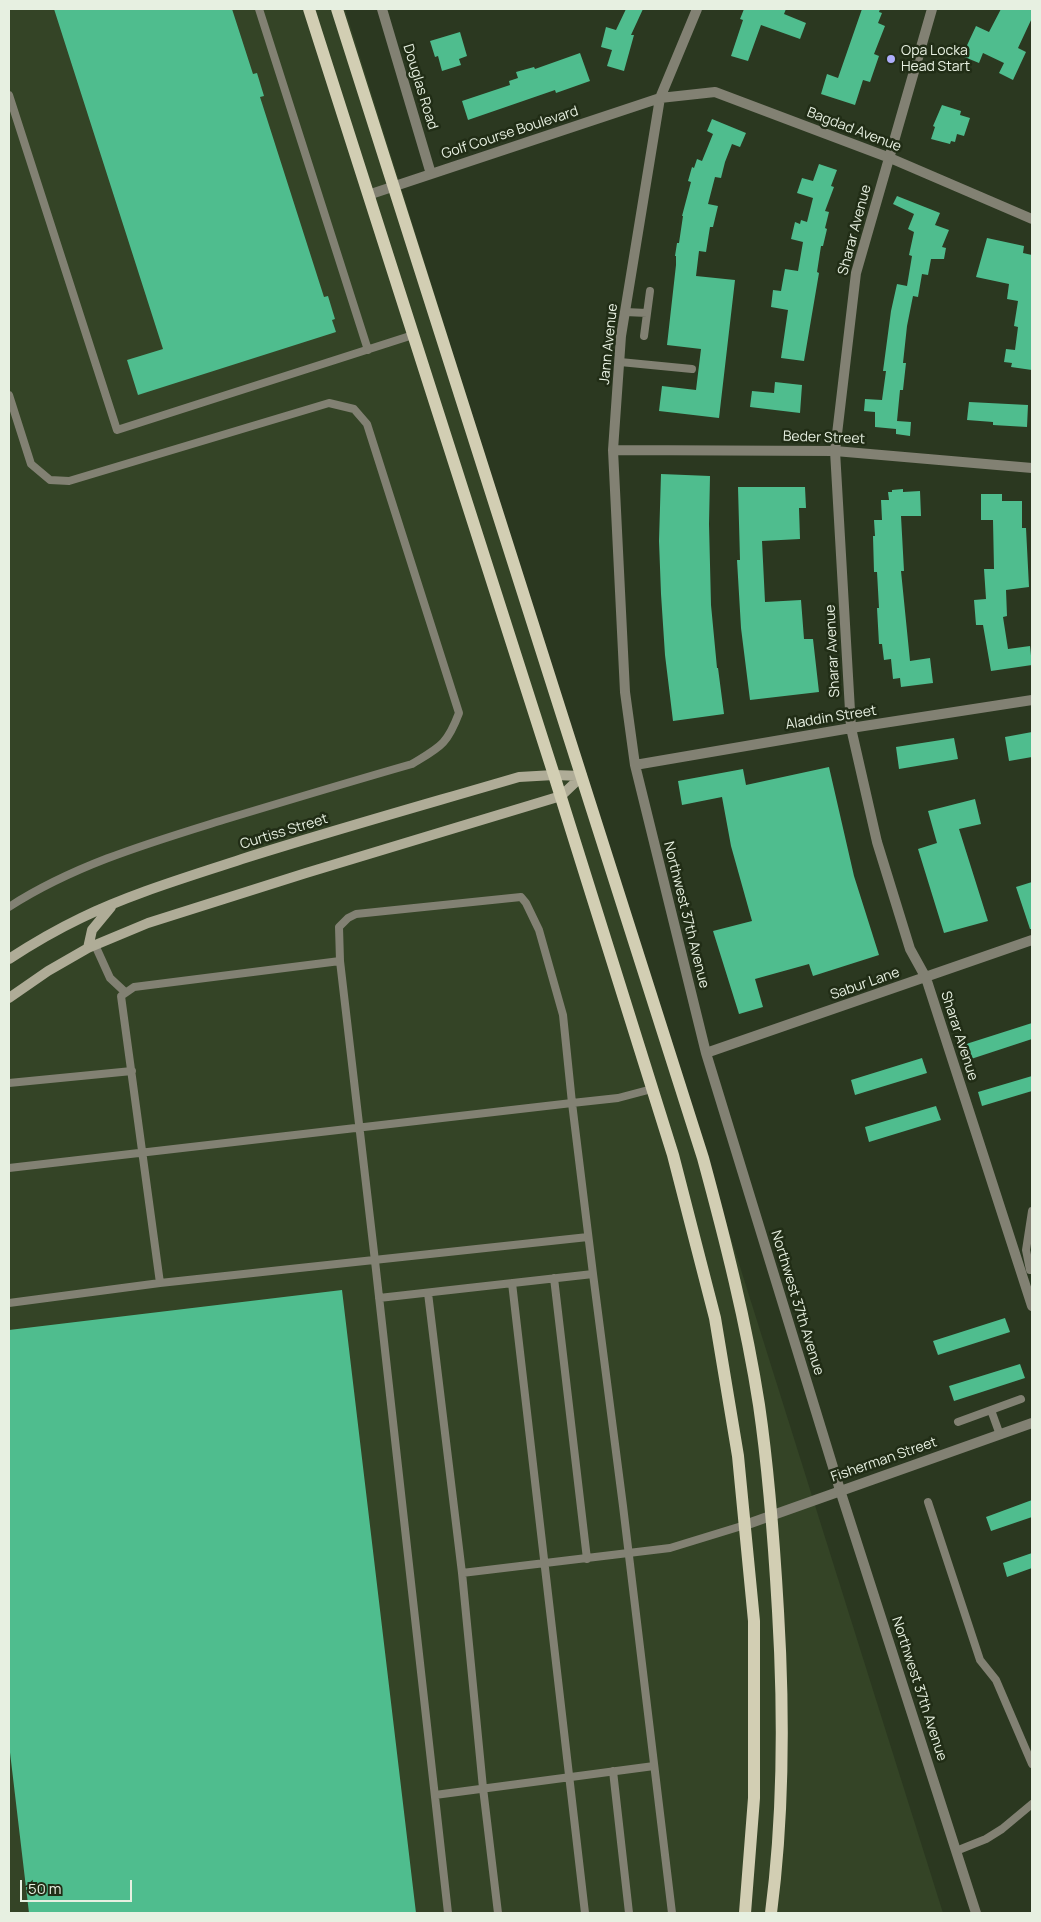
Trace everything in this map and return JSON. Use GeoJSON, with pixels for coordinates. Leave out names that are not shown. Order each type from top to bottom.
{"type":"FeatureCollection","features":[{"type":"Feature","properties":{"kind":"main road"},"geometry":{"type":"LineString","coordinates":[[309,9],[561,796],[673,1154],[715,1318],[738,1456],[754,1621],[756,1707],[754,1798],[745,1913]]}},
{"type":"Feature","properties":{"kind":"main road"},"geometry":{"type":"LineString","coordinates":[[337,9],[703,1158],[725,1238],[742,1313],[759,1404],[772,1515],[782,1672],[781,1781],[772,1913]]}},
{"type":"Feature","properties":{"kind":"street","name":"Douglas Road"},"geometry":{"type":"LineString","coordinates":[[382,9],[431,174]]}},
{"type":"Feature","properties":{"kind":"street","name":"Jann Avenue"},"geometry":{"type":"LineString","coordinates":[[625,692],[613,450],[625,312],[660,98],[697,9]]}},
{"type":"Feature","properties":{"kind":"street","name":"Sharar Avenue"},"geometry":{"type":"LineString","coordinates":[[932,9],[856,273],[835,451],[851,728],[877,842],[910,949],[926,978],[1028,1272],[1032,1306]]}},
{"type":"Feature","properties":{"kind":"street","name":"Bagdad Avenue"},"geometry":{"type":"LineString","coordinates":[[660,98],[715,92],[890,158],[1032,219]]}},
{"type":"Feature","properties":{"kind":"street","name":"Golf Course Boulevard"},"geometry":{"type":"LineString","coordinates":[[368,195],[660,98]]}},
{"type":"Feature","properties":{"kind":"street","name":"Beder Street"},"geometry":{"type":"LineString","coordinates":[[613,450],[835,451],[1032,468]]}},
{"type":"Feature","properties":{"kind":"street","name":"Northwest 37th Avenue"},"geometry":{"type":"LineString","coordinates":[[625,692],[635,765],[706,1053],[840,1490],[976,1913]]}},
{"type":"Feature","properties":{"kind":"street","name":"Aladdin Street"},"geometry":{"type":"LineString","coordinates":[[635,765],[851,728],[1032,700]]}},
{"type":"Feature","properties":{"kind":"street","name":"Curtiss Street"},"geometry":{"type":"LineString","coordinates":[[9,959],[35,942],[113,904],[164,885],[276,849],[519,777],[582,776]]}},
{"type":"Feature","properties":{"kind":"street"},"geometry":{"type":"LineString","coordinates":[[9,998],[92,946],[157,920],[561,796],[582,776]]}},
{"type":"Feature","properties":{"kind":"street"},"geometry":{"type":"LineString","coordinates":[[92,946],[92,930],[113,904]]}},
{"type":"Feature","properties":{"kind":"street","name":"Sabur Lane"},"geometry":{"type":"LineString","coordinates":[[706,1053],[1032,940]]}},
{"type":"Feature","properties":{"kind":"street","name":"Fisherman Street"},"geometry":{"type":"LineString","coordinates":[[746,1524],[1032,1423]]}},
{"type":"Feature","properties":{"kind":"lane"},"geometry":{"type":"LineString","coordinates":[[259,9],[368,350]]}},
{"type":"Feature","properties":{"kind":"lane"},"geometry":{"type":"LineString","coordinates":[[9,95],[117,430],[413,335]]}},
{"type":"Feature","properties":{"kind":"lane"},"geometry":{"type":"LineString","coordinates":[[644,336],[650,291]]}},
{"type":"Feature","properties":{"kind":"lane"},"geometry":{"type":"LineString","coordinates":[[625,312],[647,313]]}},
{"type":"Feature","properties":{"kind":"lane"},"geometry":{"type":"LineString","coordinates":[[620,362],[692,369]]}},
{"type":"Feature","properties":{"kind":"lane"},"geometry":{"type":"LineString","coordinates":[[9,395],[31,464],[50,480],[69,482],[329,403],[354,409],[367,424],[459,713],[454,728],[441,747],[412,764],[179,834],[87,865],[25,896],[9,907]]}},
{"type":"Feature","properties":{"kind":"lane"},"geometry":{"type":"LineString","coordinates":[[448,1913],[340,961],[339,927],[348,918],[356,914],[521,897],[526,903],[539,930],[564,1015],[572,1103],[588,1237],[629,1554],[672,1913]]}},
{"type":"Feature","properties":{"kind":"lane"},"geometry":{"type":"LineString","coordinates":[[92,946],[110,978],[125,992]]}},
{"type":"Feature","properties":{"kind":"lane"},"geometry":{"type":"LineString","coordinates":[[160,1283],[121,996],[134,987],[340,961]]}},
{"type":"Feature","properties":{"kind":"lane"},"geometry":{"type":"LineString","coordinates":[[9,1083],[132,1071]]}},
{"type":"Feature","properties":{"kind":"lane"},"geometry":{"type":"LineString","coordinates":[[9,1168],[359,1126],[618,1098],[652,1088]]}},
{"type":"Feature","properties":{"kind":"lane"},"geometry":{"type":"LineString","coordinates":[[1028,1272],[1026,1250],[1032,1211]]}},
{"type":"Feature","properties":{"kind":"lane"},"geometry":{"type":"LineString","coordinates":[[9,1303],[160,1283],[588,1237]]}},
{"type":"Feature","properties":{"kind":"lane"},"geometry":{"type":"LineString","coordinates":[[379,1298],[593,1274]]}},
{"type":"Feature","properties":{"kind":"lane"},"geometry":{"type":"LineString","coordinates":[[554,1278],[587,1559]]}},
{"type":"Feature","properties":{"kind":"lane"},"geometry":{"type":"LineString","coordinates":[[512,1283],[584,1913]]}},
{"type":"Feature","properties":{"kind":"lane"},"geometry":{"type":"LineString","coordinates":[[428,1292],[462,1573],[483,1788],[498,1913]]}},
{"type":"Feature","properties":{"kind":"lane"},"geometry":{"type":"LineString","coordinates":[[958,1422],[1021,1399]]}},
{"type":"Feature","properties":{"kind":"lane"},"geometry":{"type":"LineString","coordinates":[[991,1410],[1000,1435]]}},
{"type":"Feature","properties":{"kind":"lane"},"geometry":{"type":"LineString","coordinates":[[928,1502],[980,1660],[996,1680],[1032,1764]]}},
{"type":"Feature","properties":{"kind":"lane"},"geometry":{"type":"LineString","coordinates":[[462,1573],[670,1548],[746,1524]]}},
{"type":"Feature","properties":{"kind":"lane"},"geometry":{"type":"LineString","coordinates":[[435,1795],[654,1766]]}},
{"type":"Feature","properties":{"kind":"lane"},"geometry":{"type":"LineString","coordinates":[[613,1771],[629,1913]]}},
{"type":"Feature","properties":{"kind":"lane"},"geometry":{"type":"LineString","coordinates":[[956,1851],[986,1839],[1002,1829],[1032,1804]]}},
{"type":"Feature","properties":{"kind":"shaded area"},"geometry":{"type":"Polygon","coordinates":[[[9,9],[345,9],[943,1913],[9,1913],[9,9]]]}},
{"type":"Feature","properties":{"kind":"building"},"geometry":{"type":"Polygon","coordinates":[[[54,9],[232,9],[253,74],[257,73],[264,96],[260,97],[324,297],[328,296],[335,319],[332,320],[336,332],[138,395],[127,360],[163,349],[54,9]]]}},
{"type":"Feature","properties":{"kind":"building"},"geometry":{"type":"Polygon","coordinates":[[[626,9],[643,9],[631,35],[634,35],[624,71],[607,66],[612,50],[601,47],[606,27],[616,30],[626,9]]]}},
{"type":"Feature","properties":{"kind":"building"},"geometry":{"type":"Polygon","coordinates":[[[744,9],[786,9],[784,14],[806,23],[800,39],[761,25],[748,61],[731,56],[743,20],[740,19],[744,9]]]}},
{"type":"Feature","properties":{"kind":"building"},"geometry":{"type":"Polygon","coordinates":[[[862,9],[880,9],[879,12],[882,13],[878,23],[885,26],[874,54],[879,56],[870,82],[863,80],[855,105],[821,94],[827,74],[838,78],[862,9]]]}},
{"type":"Feature","properties":{"kind":"building"},"geometry":{"type":"Polygon","coordinates":[[[1001,9],[1032,9],[1032,18],[1018,48],[1026,52],[1013,80],[999,73],[1004,63],[983,53],[979,63],[962,56],[976,26],[989,32],[1001,9]]]}},
{"type":"Feature","properties":{"kind":"building"},"geometry":{"type":"Polygon","coordinates":[[[460,32],[467,56],[459,59],[461,65],[442,71],[438,56],[435,57],[430,41],[460,32]]]}},
{"type":"Feature","properties":{"kind":"building"},"geometry":{"type":"Polygon","coordinates":[[[580,53],[590,81],[556,93],[555,90],[468,120],[462,101],[510,85],[509,81],[518,78],[516,72],[534,67],[535,69],[580,53]]]}},
{"type":"Feature","properties":{"kind":"building"},"geometry":{"type":"Polygon","coordinates":[[[942,105],[961,111],[960,115],[970,118],[964,136],[957,134],[955,142],[951,141],[950,144],[931,139],[935,127],[933,126],[942,105]]]}},
{"type":"Feature","properties":{"kind":"building"},"geometry":{"type":"Polygon","coordinates":[[[712,119],[746,133],[740,147],[732,144],[721,178],[715,177],[708,204],[718,206],[713,227],[710,227],[706,252],[699,251],[696,276],[735,280],[719,418],[659,411],[662,386],[696,390],[701,349],[667,345],[676,265],[675,256],[677,243],[679,243],[682,216],[691,182],[688,181],[692,167],[694,168],[697,159],[702,161],[713,134],[707,131],[712,119]]]}},
{"type":"Feature","properties":{"kind":"building"},"geometry":{"type":"Polygon","coordinates":[[[819,164],[837,170],[831,186],[834,187],[825,211],[829,212],[825,228],[827,229],[823,246],[821,246],[817,272],[819,273],[804,361],[781,358],[788,310],[771,307],[773,290],[781,291],[785,269],[798,271],[803,242],[791,239],[795,222],[800,224],[801,220],[807,222],[813,198],[797,193],[802,178],[813,181],[819,164]]]}},
{"type":"Feature","properties":{"kind":"building"},"geometry":{"type":"Polygon","coordinates":[[[897,196],[940,213],[935,225],[949,230],[942,247],[946,248],[944,259],[931,259],[928,275],[922,274],[918,297],[913,296],[907,326],[903,363],[906,363],[903,390],[900,390],[897,421],[911,422],[910,436],[896,434],[896,429],[875,427],[875,412],[864,411],[865,399],[882,400],[886,371],[883,371],[891,311],[897,284],[907,286],[912,256],[909,255],[914,232],[908,229],[914,214],[893,204],[897,196]]]}},
{"type":"Feature","properties":{"kind":"building"},"geometry":{"type":"Polygon","coordinates":[[[987,238],[1024,246],[1023,253],[1032,255],[1032,370],[1011,367],[1012,363],[1004,362],[1006,349],[1015,350],[1018,327],[1014,326],[1018,301],[1007,299],[1009,284],[976,277],[987,238]]]}},
{"type":"Feature","properties":{"kind":"building"},"geometry":{"type":"Polygon","coordinates":[[[775,382],[802,385],[800,413],[750,407],[752,391],[774,393],[775,382]]]}},
{"type":"Feature","properties":{"kind":"building"},"geometry":{"type":"Polygon","coordinates":[[[969,402],[1028,405],[1027,427],[993,425],[993,422],[967,420],[969,402]]]}},
{"type":"Feature","properties":{"kind":"building"},"geometry":{"type":"Polygon","coordinates":[[[661,474],[710,476],[711,605],[717,668],[724,714],[673,721],[665,655],[661,594],[659,541],[661,474]]]}},
{"type":"Feature","properties":{"kind":"building"},"geometry":{"type":"Polygon","coordinates":[[[738,487],[805,487],[806,508],[799,508],[800,539],[762,541],[765,602],[801,600],[804,639],[813,639],[819,692],[750,700],[741,628],[737,560],[740,560],[738,487]]]}},
{"type":"Feature","properties":{"kind":"building"},"geometry":{"type":"Polygon","coordinates":[[[903,489],[903,492],[920,491],[921,516],[901,516],[904,571],[901,571],[910,661],[930,658],[933,683],[901,687],[900,678],[893,679],[891,659],[884,660],[882,644],[879,644],[877,572],[874,572],[873,536],[875,536],[874,520],[882,520],[881,500],[889,500],[888,492],[892,492],[892,490],[903,489]]]}},
{"type":"Feature","properties":{"kind":"building"},"geometry":{"type":"Polygon","coordinates":[[[981,494],[1002,494],[1002,501],[1022,501],[1022,528],[1026,528],[1029,587],[1006,590],[1007,616],[1003,617],[1008,649],[1030,646],[1032,665],[991,671],[983,625],[976,625],[974,600],[986,599],[984,569],[994,569],[993,520],[981,520],[981,494]]]}},
{"type":"Feature","properties":{"kind":"building"},"geometry":{"type":"Polygon","coordinates":[[[1032,732],[1032,757],[1009,761],[1005,737],[1032,732]]]}},
{"type":"Feature","properties":{"kind":"building"},"geometry":{"type":"Polygon","coordinates":[[[954,738],[958,759],[899,769],[896,747],[954,738]]]}},
{"type":"Feature","properties":{"kind":"building"},"geometry":{"type":"Polygon","coordinates":[[[829,767],[854,876],[879,955],[813,976],[809,964],[755,979],[763,1007],[739,1014],[713,931],[752,921],[731,846],[722,797],[682,805],[678,781],[743,769],[746,785],[829,767]]]}},
{"type":"Feature","properties":{"kind":"building"},"geometry":{"type":"Polygon","coordinates":[[[975,799],[981,824],[959,829],[988,921],[944,933],[918,849],[937,843],[928,811],[975,799]]]}},
{"type":"Feature","properties":{"kind":"building"},"geometry":{"type":"Polygon","coordinates":[[[1032,882],[1032,929],[1030,929],[1016,887],[1032,882]]]}},
{"type":"Feature","properties":{"kind":"building"},"geometry":{"type":"Polygon","coordinates":[[[1032,1023],[1032,1039],[968,1060],[963,1045],[1032,1023]]]}},
{"type":"Feature","properties":{"kind":"building"},"geometry":{"type":"Polygon","coordinates":[[[922,1058],[927,1073],[855,1095],[851,1080],[922,1058]]]}},
{"type":"Feature","properties":{"kind":"building"},"geometry":{"type":"Polygon","coordinates":[[[1032,1076],[1032,1091],[982,1106],[978,1092],[1032,1076]]]}},
{"type":"Feature","properties":{"kind":"building"},"geometry":{"type":"Polygon","coordinates":[[[936,1106],[941,1120],[869,1142],[865,1127],[936,1106]]]}},
{"type":"Feature","properties":{"kind":"building"},"geometry":{"type":"Polygon","coordinates":[[[342,1290],[416,1913],[29,1913],[9,1744],[9,1330],[342,1290]]]}},
{"type":"Feature","properties":{"kind":"building"},"geometry":{"type":"Polygon","coordinates":[[[1005,1318],[1010,1332],[938,1355],[933,1341],[1005,1318]]]}},
{"type":"Feature","properties":{"kind":"building"},"geometry":{"type":"Polygon","coordinates":[[[1020,1364],[1025,1378],[954,1401],[949,1386],[1020,1364]]]}},
{"type":"Feature","properties":{"kind":"building"},"geometry":{"type":"Polygon","coordinates":[[[1032,1500],[1032,1517],[991,1531],[986,1517],[1032,1500]]]}},
{"type":"Feature","properties":{"kind":"building"},"geometry":{"type":"Polygon","coordinates":[[[1032,1553],[1032,1568],[1007,1577],[1003,1563],[1032,1553]]]}},
{"type":"Feature","properties":{"kind":"place","name":"Opa Locka Head Start"},"geometry":{"type":"Point","coordinates":[891,59]}}]}
